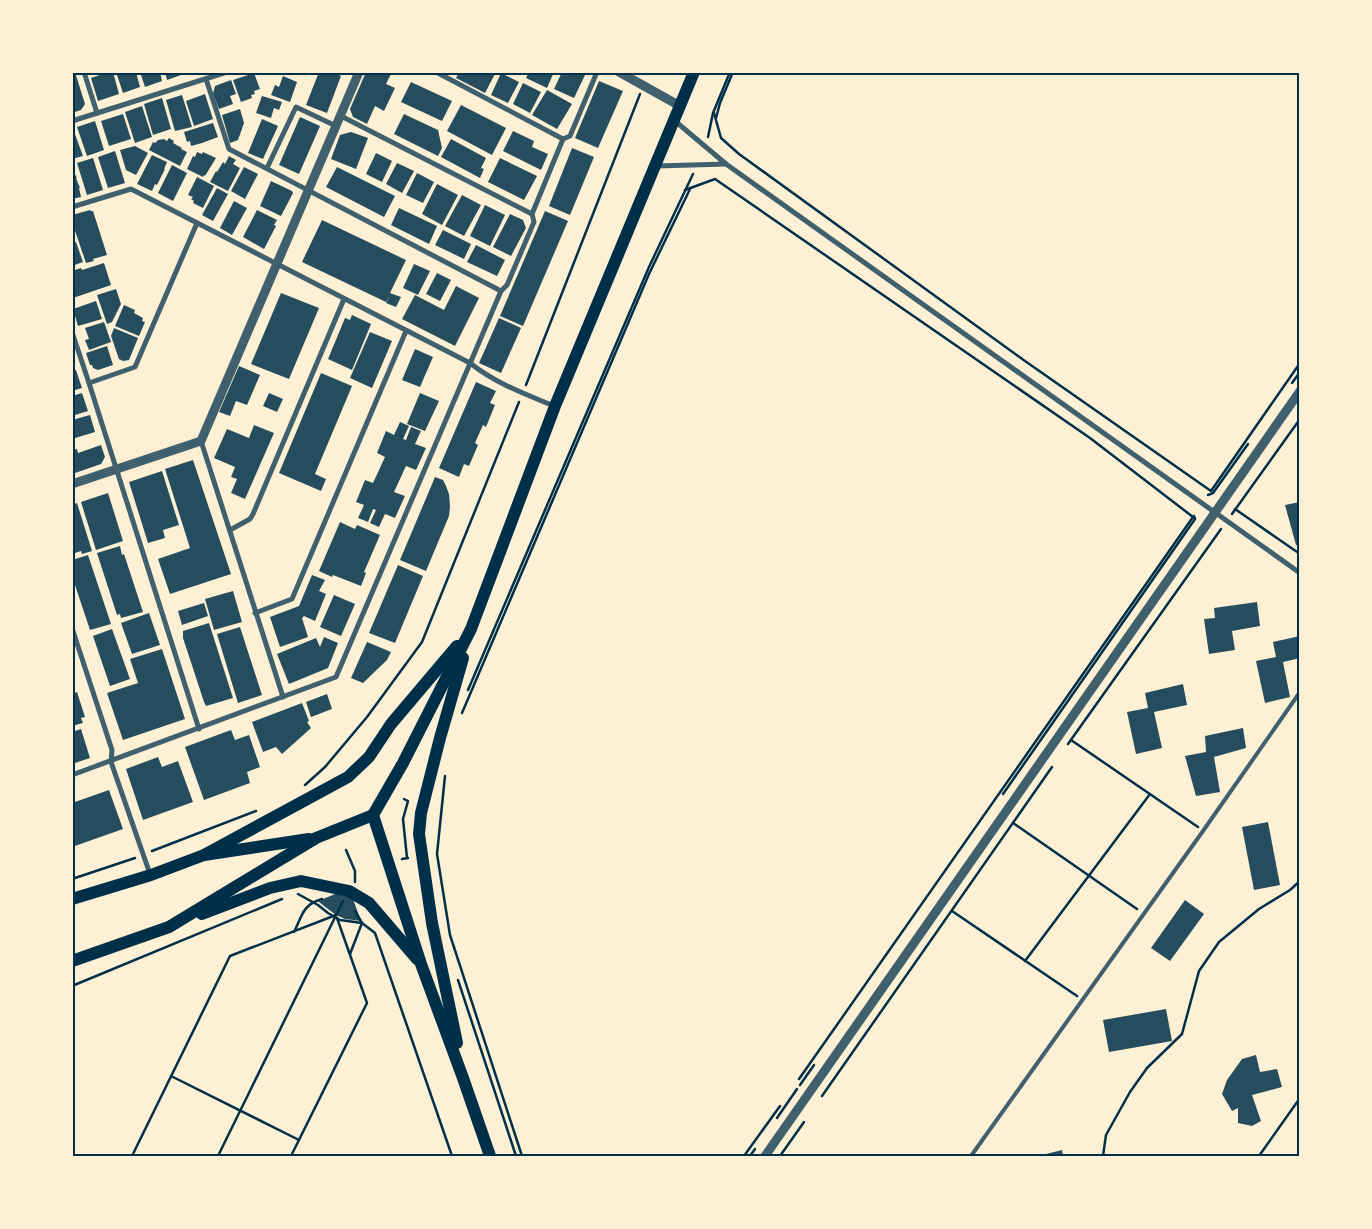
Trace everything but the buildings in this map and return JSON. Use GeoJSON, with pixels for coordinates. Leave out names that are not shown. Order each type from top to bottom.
{"type":"FeatureCollection","features":[{"type":"Feature","properties":{"kind":"main road"},"geometry":{"type":"LineString","coordinates":[[463,1078],[449,998],[432,923],[419,834],[421,813],[471,629],[555,406],[694,72]]}},
{"type":"Feature","properties":{"kind":"main road"},"geometry":{"type":"LineString","coordinates":[[170,927],[316,838],[373,815],[403,763],[471,629]]}},
{"type":"Feature","properties":{"kind":"main road"},"geometry":{"type":"LineString","coordinates":[[72,899],[150,875],[204,855],[348,777],[369,757],[391,724],[471,629]]}},
{"type":"Feature","properties":{"kind":"main road"},"geometry":{"type":"LineString","coordinates":[[373,815],[421,964],[490,1156]]}},
{"type":"Feature","properties":{"kind":"main road"},"geometry":{"type":"LineString","coordinates":[[204,855],[316,838]]}},
{"type":"Feature","properties":{"kind":"main road"},"geometry":{"type":"LineString","coordinates":[[72,961],[170,927],[270,888],[301,881],[349,891],[369,904],[421,964]]}},
{"type":"Feature","properties":{"kind":"street"},"geometry":{"type":"LineString","coordinates":[[84,72],[97,114]]}},
{"type":"Feature","properties":{"kind":"street"},"geometry":{"type":"LineString","coordinates":[[72,121],[227,72]]}},
{"type":"Feature","properties":{"kind":"street"},"geometry":{"type":"LineString","coordinates":[[283,697],[201,442],[359,72]]}},
{"type":"Feature","properties":{"kind":"street"},"geometry":{"type":"LineString","coordinates":[[436,72],[563,139]]}},
{"type":"Feature","properties":{"kind":"street"},"geometry":{"type":"LineString","coordinates":[[72,775],[336,677],[501,291],[507,285],[534,222],[532,214],[563,139],[570,136],[597,72]]}},
{"type":"Feature","properties":{"kind":"street"},"geometry":{"type":"LineString","coordinates":[[619,72],[680,106]]}},
{"type":"Feature","properties":{"kind":"street"},"geometry":{"type":"LineString","coordinates":[[206,79],[229,148],[501,291]]}},
{"type":"Feature","properties":{"kind":"street"},"geometry":{"type":"LineString","coordinates":[[267,168],[296,107],[337,126]]}},
{"type":"Feature","properties":{"kind":"street"},"geometry":{"type":"LineString","coordinates":[[341,116],[532,214]]}},
{"type":"Feature","properties":{"kind":"street"},"geometry":{"type":"LineString","coordinates":[[674,121],[726,164],[1300,573]]}},
{"type":"Feature","properties":{"kind":"street"},"geometry":{"type":"LineString","coordinates":[[655,166],[726,164]]}},
{"type":"Feature","properties":{"kind":"street"},"geometry":{"type":"LineString","coordinates":[[72,207],[131,189],[470,363],[485,375],[523,394],[555,406]]}},
{"type":"Feature","properties":{"kind":"street"},"geometry":{"type":"LineString","coordinates":[[89,383],[135,367],[196,223]]}},
{"type":"Feature","properties":{"kind":"street"},"geometry":{"type":"LineString","coordinates":[[230,530],[250,519],[253,514],[344,299]]}},
{"type":"Feature","properties":{"kind":"street"},"geometry":{"type":"LineString","coordinates":[[255,613],[292,599],[406,331]]}},
{"type":"Feature","properties":{"kind":"street"},"geometry":{"type":"LineString","coordinates":[[72,332],[199,728]]}},
{"type":"Feature","properties":{"kind":"street"},"geometry":{"type":"LineString","coordinates":[[765,1156],[1300,391]]}},
{"type":"Feature","properties":{"kind":"street"},"geometry":{"type":"LineString","coordinates":[[72,484],[201,442]]}},
{"type":"Feature","properties":{"kind":"street"},"geometry":{"type":"LineString","coordinates":[[72,628],[112,750],[111,762],[150,875]]}},
{"type":"Feature","properties":{"kind":"lane"},"geometry":{"type":"LineString","coordinates":[[971,1156],[1300,692]]}},
{"type":"Feature","properties":{"kind":"path"},"geometry":{"type":"LineString","coordinates":[[705,146],[714,112],[732,72]]}},
{"type":"Feature","properties":{"kind":"path"},"geometry":{"type":"LineString","coordinates":[[715,119],[732,72]]}},
{"type":"Feature","properties":{"kind":"path"},"geometry":{"type":"LineString","coordinates":[[301,787],[325,767],[367,717],[422,642],[523,394],[643,86]]}},
{"type":"Feature","properties":{"kind":"path"},"geometry":{"type":"LineString","coordinates":[[714,112],[721,138],[738,154],[1210,491],[1300,363]]}},
{"type":"Feature","properties":{"kind":"path"},"geometry":{"type":"LineString","coordinates":[[691,188],[649,274],[458,717],[649,267],[697,165]]}},
{"type":"Feature","properties":{"kind":"path"},"geometry":{"type":"LineString","coordinates":[[685,190],[714,179],[1090,438],[1193,517],[799,1079]]}},
{"type":"Feature","properties":{"kind":"path"},"geometry":{"type":"LineString","coordinates":[[1231,515],[1300,419]]}},
{"type":"Feature","properties":{"kind":"path"},"geometry":{"type":"LineString","coordinates":[[1235,509],[1300,554]]}},
{"type":"Feature","properties":{"kind":"path"},"geometry":{"type":"LineString","coordinates":[[1065,748],[1221,529]]}},
{"type":"Feature","properties":{"kind":"path"},"geometry":{"type":"LineString","coordinates":[[1071,740],[1203,831]]}},
{"type":"Feature","properties":{"kind":"path"},"geometry":{"type":"LineString","coordinates":[[822,1096],[1055,763]]}},
{"type":"Feature","properties":{"kind":"path"},"geometry":{"type":"LineString","coordinates":[[445,771],[437,854],[450,935],[522,1156]]}},
{"type":"Feature","properties":{"kind":"path"},"geometry":{"type":"LineString","coordinates":[[1025,961],[1150,794]]}},
{"type":"Feature","properties":{"kind":"path"},"geometry":{"type":"LineString","coordinates":[[404,799],[408,801],[403,819],[407,858]]}},
{"type":"Feature","properties":{"kind":"path"},"geometry":{"type":"LineString","coordinates":[[72,879],[143,855],[262,809]]}},
{"type":"Feature","properties":{"kind":"path"},"geometry":{"type":"LineString","coordinates":[[1013,823],[1144,914]]}},
{"type":"Feature","properties":{"kind":"path"},"geometry":{"type":"LineString","coordinates":[[346,850],[355,871]]}},
{"type":"Feature","properties":{"kind":"path"},"geometry":{"type":"LineString","coordinates":[[1103,1156],[1106,1134],[1130,1092],[1147,1068],[1182,1034],[1199,971],[1219,942],[1259,909],[1290,890],[1300,881]]}},
{"type":"Feature","properties":{"kind":"path"},"geometry":{"type":"LineString","coordinates":[[296,893],[336,917],[348,922],[362,923]]}},
{"type":"Feature","properties":{"kind":"path"},"geometry":{"type":"LineString","coordinates":[[72,986],[287,897]]}},
{"type":"Feature","properties":{"kind":"path"},"geometry":{"type":"LineString","coordinates":[[294,932],[308,905],[328,897]]}},
{"type":"Feature","properties":{"kind":"path"},"geometry":{"type":"LineString","coordinates":[[218,1156],[345,897],[350,901]]}},
{"type":"Feature","properties":{"kind":"path"},"geometry":{"type":"LineString","coordinates":[[354,908],[362,923],[375,933],[452,1156]]}},
{"type":"Feature","properties":{"kind":"path"},"geometry":{"type":"LineString","coordinates":[[952,911],[1083,999]]}},
{"type":"Feature","properties":{"kind":"path"},"geometry":{"type":"LineString","coordinates":[[132,1156],[230,956],[336,917]]}},
{"type":"Feature","properties":{"kind":"path"},"geometry":{"type":"LineString","coordinates":[[291,1156],[366,1003],[336,917]]}},
{"type":"Feature","properties":{"kind":"path"},"geometry":{"type":"LineString","coordinates":[[350,954],[362,923]]}},
{"type":"Feature","properties":{"kind":"path"},"geometry":{"type":"LineString","coordinates":[[457,976],[516,1156]]}},
{"type":"Feature","properties":{"kind":"path"},"geometry":{"type":"LineString","coordinates":[[171,1076],[299,1140]]}},
{"type":"Feature","properties":{"kind":"path"},"geometry":{"type":"LineString","coordinates":[[1259,1156],[1300,1098]]}},
{"type":"Feature","properties":{"kind":"path"},"geometry":{"type":"LineString","coordinates":[[744,1156],[780,1106]]}},
{"type":"Feature","properties":{"kind":"path"},"geometry":{"type":"LineString","coordinates":[[780,1156],[804,1122]]}}]}
